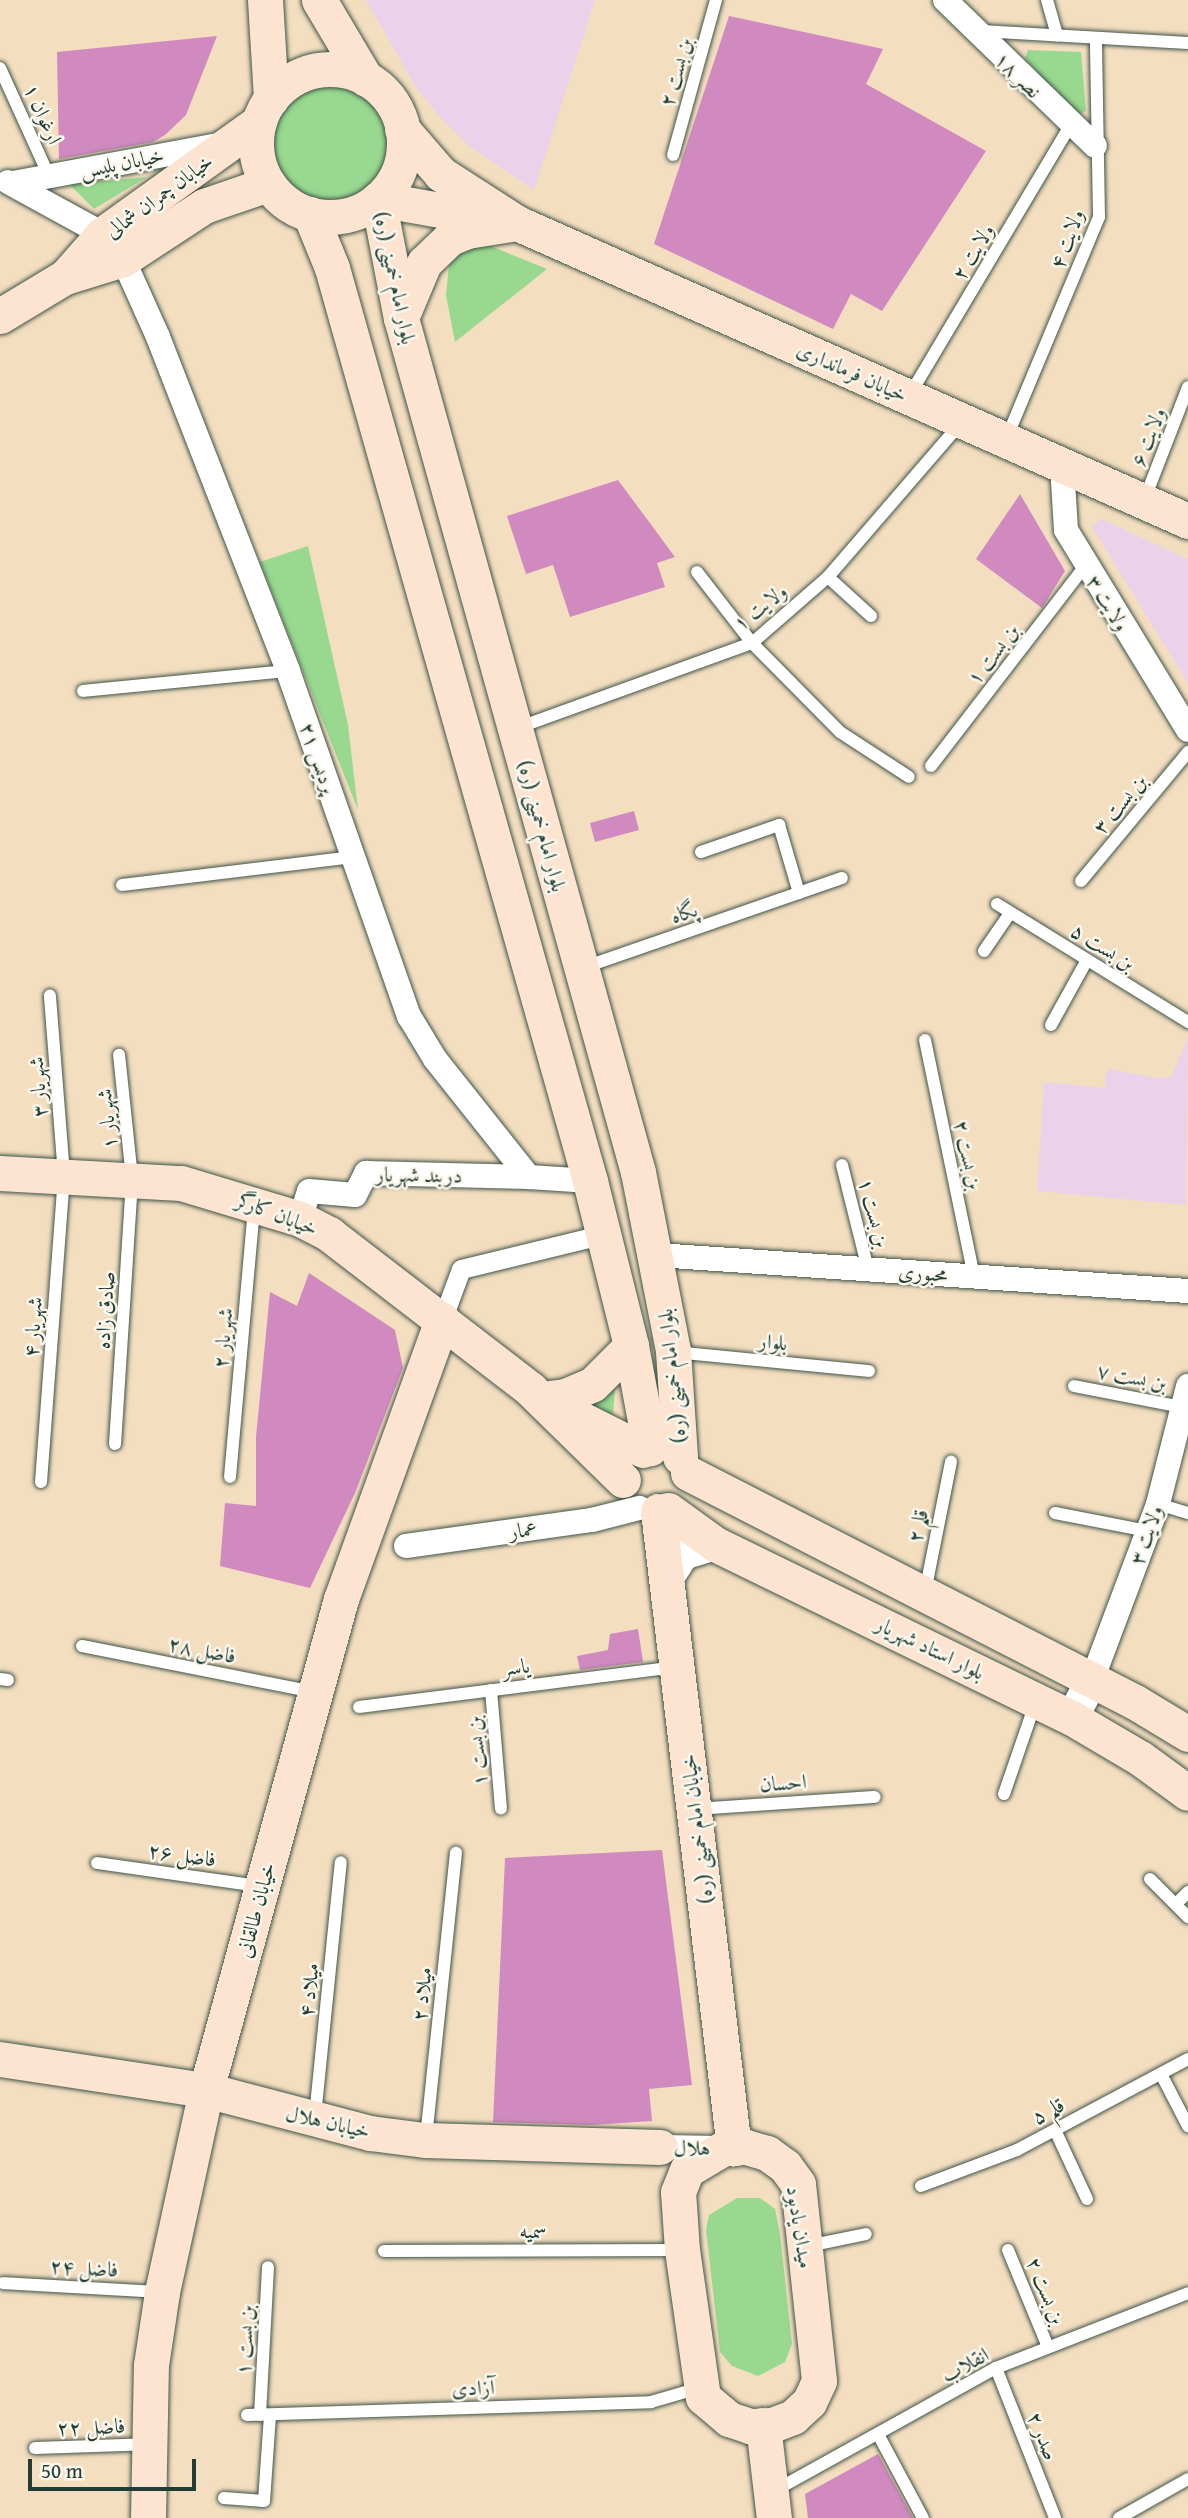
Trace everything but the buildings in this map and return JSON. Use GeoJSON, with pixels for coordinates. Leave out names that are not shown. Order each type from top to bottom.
{"type":"FeatureCollection","features":[{"type":"Feature","properties":{"kind":"main road"},"geometry":{"type":"LineString","coordinates":[[265,0],[265,110],[256,149],[268,184],[284,201],[310,214],[352,214],[378,199],[402,160],[402,129],[392,104],[366,79],[319,0]]}},
{"type":"Feature","properties":{"kind":"main road"},"geometry":{"type":"LineString","coordinates":[[265,110],[291,81],[315,71],[341,70],[366,79]]}},
{"type":"Feature","properties":{"kind":"main road","name":"خیابان چمران شمالی"},"geometry":{"type":"LineString","coordinates":[[0,316],[113,246],[265,110]]}},
{"type":"Feature","properties":{"kind":"main road","name":"خیابان فرمانداری"},"geometry":{"type":"LineString","coordinates":[[402,129],[441,174],[517,223],[1188,521]]}},
{"type":"Feature","properties":{"kind":"main road","name":"خیابان چمران شمالی"},"geometry":{"type":"LineString","coordinates":[[113,246],[204,206],[268,184]]}},
{"type":"Feature","properties":{"kind":"main road","name":"خیابان فرمانداری"},"geometry":{"type":"LineString","coordinates":[[378,199],[517,223]]}},
{"type":"Feature","properties":{"kind":"main road","name":"بلوار امام خمینی (ره)"},"geometry":{"type":"LineString","coordinates":[[378,199],[401,318],[582,968],[657,1255],[673,1351],[665,1457]]}},
{"type":"Feature","properties":{"kind":"main road","name":"بلوار امام خمینی (ره)"},"geometry":{"type":"LineString","coordinates":[[310,214],[332,268],[605,1234],[631,1346],[665,1457]]}},
{"type":"Feature","properties":{"kind":"main road"},"geometry":{"type":"LineString","coordinates":[[401,318],[424,263],[441,246],[467,231],[517,223]]}},
{"type":"Feature","properties":{"kind":"main road","name":"خیابان کارگر"},"geometry":{"type":"LineString","coordinates":[[0,1173],[132,1178],[194,1185],[254,1202],[300,1219],[329,1234],[542,1399]]}},
{"type":"Feature","properties":{"kind":"main road","name":"خیابان طالقانی"},"geometry":{"type":"LineString","coordinates":[[148,2518],[151,2365],[162,2292],[206,2090],[341,1599],[442,1320]]}},
{"type":"Feature","properties":{"kind":"main road"},"geometry":{"type":"LineString","coordinates":[[542,1399],[565,1396],[593,1384],[631,1346]]}},
{"type":"Feature","properties":{"kind":"main road","name":"بلوار استاد شهریار"},"geometry":{"type":"LineString","coordinates":[[542,1399],[665,1457],[923,1597],[1092,1680],[1188,1734]]}},
{"type":"Feature","properties":{"kind":"main road","name":"بلوار استاد شهریار"},"geometry":{"type":"LineString","coordinates":[[542,1399],[647,1502],[715,1544],[1072,1718],[1140,1758],[1188,1793]]}},
{"type":"Feature","properties":{"kind":"main road"},"geometry":{"type":"LineString","coordinates":[[665,1457],[688,1487],[681,1501],[647,1502],[626,1465],[665,1457]]}},
{"type":"Feature","properties":{"kind":"main road","name":"خیابان امام خمینی (ره)"},"geometry":{"type":"LineString","coordinates":[[647,1502],[667,1579],[729,2148]]}},
{"type":"Feature","properties":{"kind":"main road","name":"خیابان هلال"},"geometry":{"type":"LineString","coordinates":[[0,2059],[206,2090],[314,2122],[425,2140],[660,2147]]}},
{"type":"Feature","properties":{"kind":"main road"},"geometry":{"type":"LineString","coordinates":[[699,2388],[682,2250],[678,2192],[681,2179],[704,2156],[729,2148]]}},
{"type":"Feature","properties":{"kind":"main road","name":"میدان یادبود"},"geometry":{"type":"LineString","coordinates":[[699,2388],[711,2407],[729,2420],[763,2425],[793,2417],[809,2402],[819,2381],[798,2184],[792,2175],[767,2153],[729,2148]]}},
{"type":"Feature","properties":{"kind":"main road"},"geometry":{"type":"LineString","coordinates":[[763,2425],[772,2512]]}},
{"type":"Feature","properties":{"kind":"street","name":"نصر ۱۸"},"geometry":{"type":"LineString","coordinates":[[945,0],[1070,126],[1095,146]]}},
{"type":"Feature","properties":{"kind":"street","name":"خیابان پلیس"},"geometry":{"type":"LineString","coordinates":[[7,181],[49,176],[230,142]]}},
{"type":"Feature","properties":{"kind":"street","name":"خیابان پلیس"},"geometry":{"type":"LineString","coordinates":[[7,181],[113,246]]}},
{"type":"Feature","properties":{"kind":"street","name":"پردیس ۲۱"},"geometry":{"type":"LineString","coordinates":[[113,246],[159,337],[288,671],[409,1016],[435,1059],[529,1177]]}},
{"type":"Feature","properties":{"kind":"street","name":"ولایت ۳"},"geometry":{"type":"LineString","coordinates":[[1062,465],[1063,517],[1085,566],[1188,730]]}},
{"type":"Feature","properties":{"kind":"street","name":"دربند شهریار"},"geometry":{"type":"LineString","coordinates":[[300,1219],[309,1191],[355,1195],[366,1173],[529,1177]]}},
{"type":"Feature","properties":{"kind":"street"},"geometry":{"type":"LineString","coordinates":[[529,1177],[590,1181]]}},
{"type":"Feature","properties":{"kind":"street"},"geometry":{"type":"LineString","coordinates":[[442,1320],[461,1269],[605,1234]]}},
{"type":"Feature","properties":{"kind":"street","name":"محبوری"},"geometry":{"type":"LineString","coordinates":[[657,1255],[1188,1291]]}},
{"type":"Feature","properties":{"kind":"street","name":"ولایت ۳"},"geometry":{"type":"LineString","coordinates":[[1092,1680],[1158,1504],[1186,1400]]}},
{"type":"Feature","properties":{"kind":"street","name":"عمار"},"geometry":{"type":"LineString","coordinates":[[406,1546],[592,1520],[647,1502]]}},
{"type":"Feature","properties":{"kind":"street"},"geometry":{"type":"LineString","coordinates":[[667,1579],[683,1554],[715,1544]]}},
{"type":"Feature","properties":{"kind":"street"},"geometry":{"type":"LineString","coordinates":[[1072,1718],[1092,1680]]}},
{"type":"Feature","properties":{"kind":"street"},"geometry":{"type":"LineString","coordinates":[[660,2147],[681,2179]]}},
{"type":"Feature","properties":{"kind":"street","name":"هلال"},"geometry":{"type":"LineString","coordinates":[[660,2147],[729,2148]]}},
{"type":"Feature","properties":{"kind":"lane","name":"بن بست ۲"},"geometry":{"type":"LineString","coordinates":[[673,155],[716,0]]}},
{"type":"Feature","properties":{"kind":"lane"},"geometry":{"type":"LineString","coordinates":[[1047,0],[1057,36]]}},
{"type":"Feature","properties":{"kind":"lane"},"geometry":{"type":"LineString","coordinates":[[974,31],[1188,43]]}},
{"type":"Feature","properties":{"kind":"lane","name":"ولایت ۴"},"geometry":{"type":"LineString","coordinates":[[1006,440],[1099,217],[1095,146],[1096,38]]}},
{"type":"Feature","properties":{"kind":"lane","name":"ارغوان ۱"},"geometry":{"type":"LineString","coordinates":[[0,68],[49,176]]}},
{"type":"Feature","properties":{"kind":"lane","name":"ولایت ۲"},"geometry":{"type":"LineString","coordinates":[[908,397],[1070,126]]}},
{"type":"Feature","properties":{"kind":"lane","name":"ولایت ۶"},"geometry":{"type":"LineString","coordinates":[[1143,501],[1188,387]]}},
{"type":"Feature","properties":{"kind":"lane","name":"ولایت ۱"},"geometry":{"type":"LineString","coordinates":[[515,728],[751,643],[828,577],[962,421]]}},
{"type":"Feature","properties":{"kind":"lane","name":"بن بست ۱"},"geometry":{"type":"LineString","coordinates":[[931,766],[1085,566]]}},
{"type":"Feature","properties":{"kind":"lane"},"geometry":{"type":"LineString","coordinates":[[696,572],[751,643],[840,732],[909,777]]}},
{"type":"Feature","properties":{"kind":"lane"},"geometry":{"type":"LineString","coordinates":[[828,577],[871,617]]}},
{"type":"Feature","properties":{"kind":"lane"},"geometry":{"type":"LineString","coordinates":[[83,691],[288,671]]}},
{"type":"Feature","properties":{"kind":"lane","name":"بن بست ۳"},"geometry":{"type":"LineString","coordinates":[[1081,881],[1188,752]]}},
{"type":"Feature","properties":{"kind":"lane"},"geometry":{"type":"LineString","coordinates":[[701,852],[779,825],[799,893]]}},
{"type":"Feature","properties":{"kind":"lane"},"geometry":{"type":"LineString","coordinates":[[122,885],[353,857]]}},
{"type":"Feature","properties":{"kind":"lane","name":"پگاه"},"geometry":{"type":"LineString","coordinates":[[582,968],[842,878]]}},
{"type":"Feature","properties":{"kind":"lane","name":"بن بست ۵"},"geometry":{"type":"LineString","coordinates":[[997,904],[1188,1022]]}},
{"type":"Feature","properties":{"kind":"lane"},"geometry":{"type":"LineString","coordinates":[[984,951],[1010,913]]}},
{"type":"Feature","properties":{"kind":"lane"},"geometry":{"type":"LineString","coordinates":[[1051,1026],[1087,960]]}},
{"type":"Feature","properties":{"kind":"lane","name":"شهریار ۳"},"geometry":{"type":"LineString","coordinates":[[50,996],[64,1175]]}},
{"type":"Feature","properties":{"kind":"lane","name":"بن بست ۲"},"geometry":{"type":"LineString","coordinates":[[925,1040],[974,1276]]}},
{"type":"Feature","properties":{"kind":"lane","name":"شهریار ۱"},"geometry":{"type":"LineString","coordinates":[[119,1055],[132,1178]]}},
{"type":"Feature","properties":{"kind":"lane","name":"بن بست ۱"},"geometry":{"type":"LineString","coordinates":[[842,1165],[868,1269]]}},
{"type":"Feature","properties":{"kind":"lane","name":"شهریار ۴"},"geometry":{"type":"LineString","coordinates":[[41,1482],[64,1175]]}},
{"type":"Feature","properties":{"kind":"lane","name":"صادق زاده"},"geometry":{"type":"LineString","coordinates":[[115,1444],[132,1178]]}},
{"type":"Feature","properties":{"kind":"lane","name":"شهریار ۲"},"geometry":{"type":"LineString","coordinates":[[230,1477],[254,1202]]}},
{"type":"Feature","properties":{"kind":"lane","name":"بلوار"},"geometry":{"type":"LineString","coordinates":[[673,1351],[869,1371]]}},
{"type":"Feature","properties":{"kind":"lane","name":"بن بست ۷"},"geometry":{"type":"LineString","coordinates":[[1074,1386],[1186,1400]]}},
{"type":"Feature","properties":{"kind":"lane","name":"قلم ۲"},"geometry":{"type":"LineString","coordinates":[[923,1597],[951,1462]]}},
{"type":"Feature","properties":{"kind":"lane"},"geometry":{"type":"LineString","coordinates":[[1158,1504],[1188,1513]]}},
{"type":"Feature","properties":{"kind":"lane"},"geometry":{"type":"LineString","coordinates":[[1055,1513],[1148,1531]]}},
{"type":"Feature","properties":{"kind":"lane","name":"فاضل ۲۸"},"geometry":{"type":"LineString","coordinates":[[82,1646],[315,1692]]}},
{"type":"Feature","properties":{"kind":"lane","name":"یاسر"},"geometry":{"type":"LineString","coordinates":[[359,1707],[677,1667]]}},
{"type":"Feature","properties":{"kind":"lane","name":"بن بست ۱"},"geometry":{"type":"LineString","coordinates":[[491,1690],[501,1809]]}},
{"type":"Feature","properties":{"kind":"lane"},"geometry":{"type":"LineString","coordinates":[[1004,1794],[1036,1700]]}},
{"type":"Feature","properties":{"kind":"lane","name":"احسان"},"geometry":{"type":"LineString","coordinates":[[694,1809],[875,1797]]}},
{"type":"Feature","properties":{"kind":"lane","name":"میلاد ۲"},"geometry":{"type":"LineString","coordinates":[[425,2140],[456,1853]]}},
{"type":"Feature","properties":{"kind":"lane","name":"میلاد ۴"},"geometry":{"type":"LineString","coordinates":[[314,2122],[341,1862]]}},
{"type":"Feature","properties":{"kind":"lane","name":"فاضل ۲۶"},"geometry":{"type":"LineString","coordinates":[[97,1863],[262,1886]]}},
{"type":"Feature","properties":{"kind":"lane"},"geometry":{"type":"LineString","coordinates":[[1150,1879],[1177,1903],[1188,1917]]}},
{"type":"Feature","properties":{"kind":"lane"},"geometry":{"type":"LineString","coordinates":[[1177,1903],[1188,1892]]}},
{"type":"Feature","properties":{"kind":"lane","name":"قلم ۵"},"geometry":{"type":"LineString","coordinates":[[921,2186],[1017,2150],[1188,2059]]}},
{"type":"Feature","properties":{"kind":"lane"},"geometry":{"type":"LineString","coordinates":[[1161,2074],[1188,2126]]}},
{"type":"Feature","properties":{"kind":"lane"},"geometry":{"type":"LineString","coordinates":[[1055,2130],[1087,2199]]}},
{"type":"Feature","properties":{"kind":"lane"},"geometry":{"type":"LineString","coordinates":[[804,2246],[866,2234]]}},
{"type":"Feature","properties":{"kind":"lane","name":"سمیه"},"geometry":{"type":"LineString","coordinates":[[384,2251],[682,2250]]}},
{"type":"Feature","properties":{"kind":"lane","name":"بن بست ۲"},"geometry":{"type":"LineString","coordinates":[[1008,2250],[1048,2347]]}},
{"type":"Feature","properties":{"kind":"lane","name":"بن بست ۱"},"geometry":{"type":"LineString","coordinates":[[259,2415],[268,2267]]}},
{"type":"Feature","properties":{"kind":"lane","name":"فاضل ۲۴"},"geometry":{"type":"LineString","coordinates":[[3,2283],[162,2292]]}},
{"type":"Feature","properties":{"kind":"lane","name":"انقلاب"},"geometry":{"type":"LineString","coordinates":[[772,2512],[879,2436],[996,2368],[1188,2293]]}},
{"type":"Feature","properties":{"kind":"lane","name":"صدر ۲"},"geometry":{"type":"LineString","coordinates":[[996,2368],[1055,2518]]}},
{"type":"Feature","properties":{"kind":"lane","name":"آزادی"},"geometry":{"type":"LineString","coordinates":[[259,2415],[651,2402],[699,2388]]}},
{"type":"Feature","properties":{"kind":"lane"},"geometry":{"type":"LineString","coordinates":[[224,2498],[264,2501],[259,2415]]}},
{"type":"Feature","properties":{"kind":"lane"},"geometry":{"type":"LineString","coordinates":[[879,2436],[923,2518]]}},
{"type":"Feature","properties":{"kind":"lane","name":"فاضل ۲۲"},"geometry":{"type":"LineString","coordinates":[[35,2448],[148,2444]]}},
{"type":"Feature","properties":{"kind":"lane"},"geometry":{"type":"LineString","coordinates":[[1119,2518],[1188,2479]]}},
{"type":"Feature","properties":{"kind":"shaded area"},"geometry":{"type":"Polygon","coordinates":[[[366,0],[595,0],[534,190],[469,146],[440,117],[416,87],[366,0]]]}},
{"type":"Feature","properties":{"kind":"shaded area"},"geometry":{"type":"Polygon","coordinates":[[[1101,519],[1188,559],[1188,683],[1092,527],[1101,519]]]}},
{"type":"Feature","properties":{"kind":"shaded area"},"geometry":{"type":"Polygon","coordinates":[[[1188,1038],[1186,1205],[1037,1191],[1044,1082],[1105,1088],[1105,1076],[1110,1069],[1156,1078],[1171,1077],[1188,1038]]]}},
{"type":"Feature","properties":{"kind":"green space"},"geometry":{"type":"Polygon","coordinates":[[[1028,50],[1081,52],[1086,111],[1074,117],[1025,58],[1028,50]]]}},
{"type":"Feature","properties":{"kind":"green space"},"geometry":{"type":"Polygon","coordinates":[[[330,79],[354,84],[374,98],[388,118],[393,142],[388,166],[374,186],[354,200],[330,205],[306,200],[286,186],[272,166],[267,142],[272,118],[286,98],[306,84],[330,79]]]}},
{"type":"Feature","properties":{"kind":"green space"},"geometry":{"type":"Polygon","coordinates":[[[147,177],[94,209],[69,184],[147,177]]]}},
{"type":"Feature","properties":{"kind":"green space"},"geometry":{"type":"Polygon","coordinates":[[[488,245],[547,269],[455,342],[446,295],[449,265],[466,247],[488,245]]]}},
{"type":"Feature","properties":{"kind":"green space"},"geometry":{"type":"Polygon","coordinates":[[[308,546],[348,725],[358,810],[260,562],[308,546]]]}},
{"type":"Feature","properties":{"kind":"green space"},"geometry":{"type":"Polygon","coordinates":[[[616,1376],[613,1414],[609,1416],[581,1398],[616,1376]]]}},
{"type":"Feature","properties":{"kind":"green space"},"geometry":{"type":"Polygon","coordinates":[[[737,2198],[760,2198],[775,2209],[780,2234],[792,2344],[785,2362],[758,2376],[732,2366],[720,2352],[706,2230],[709,2215],[737,2198]]]}}]}
